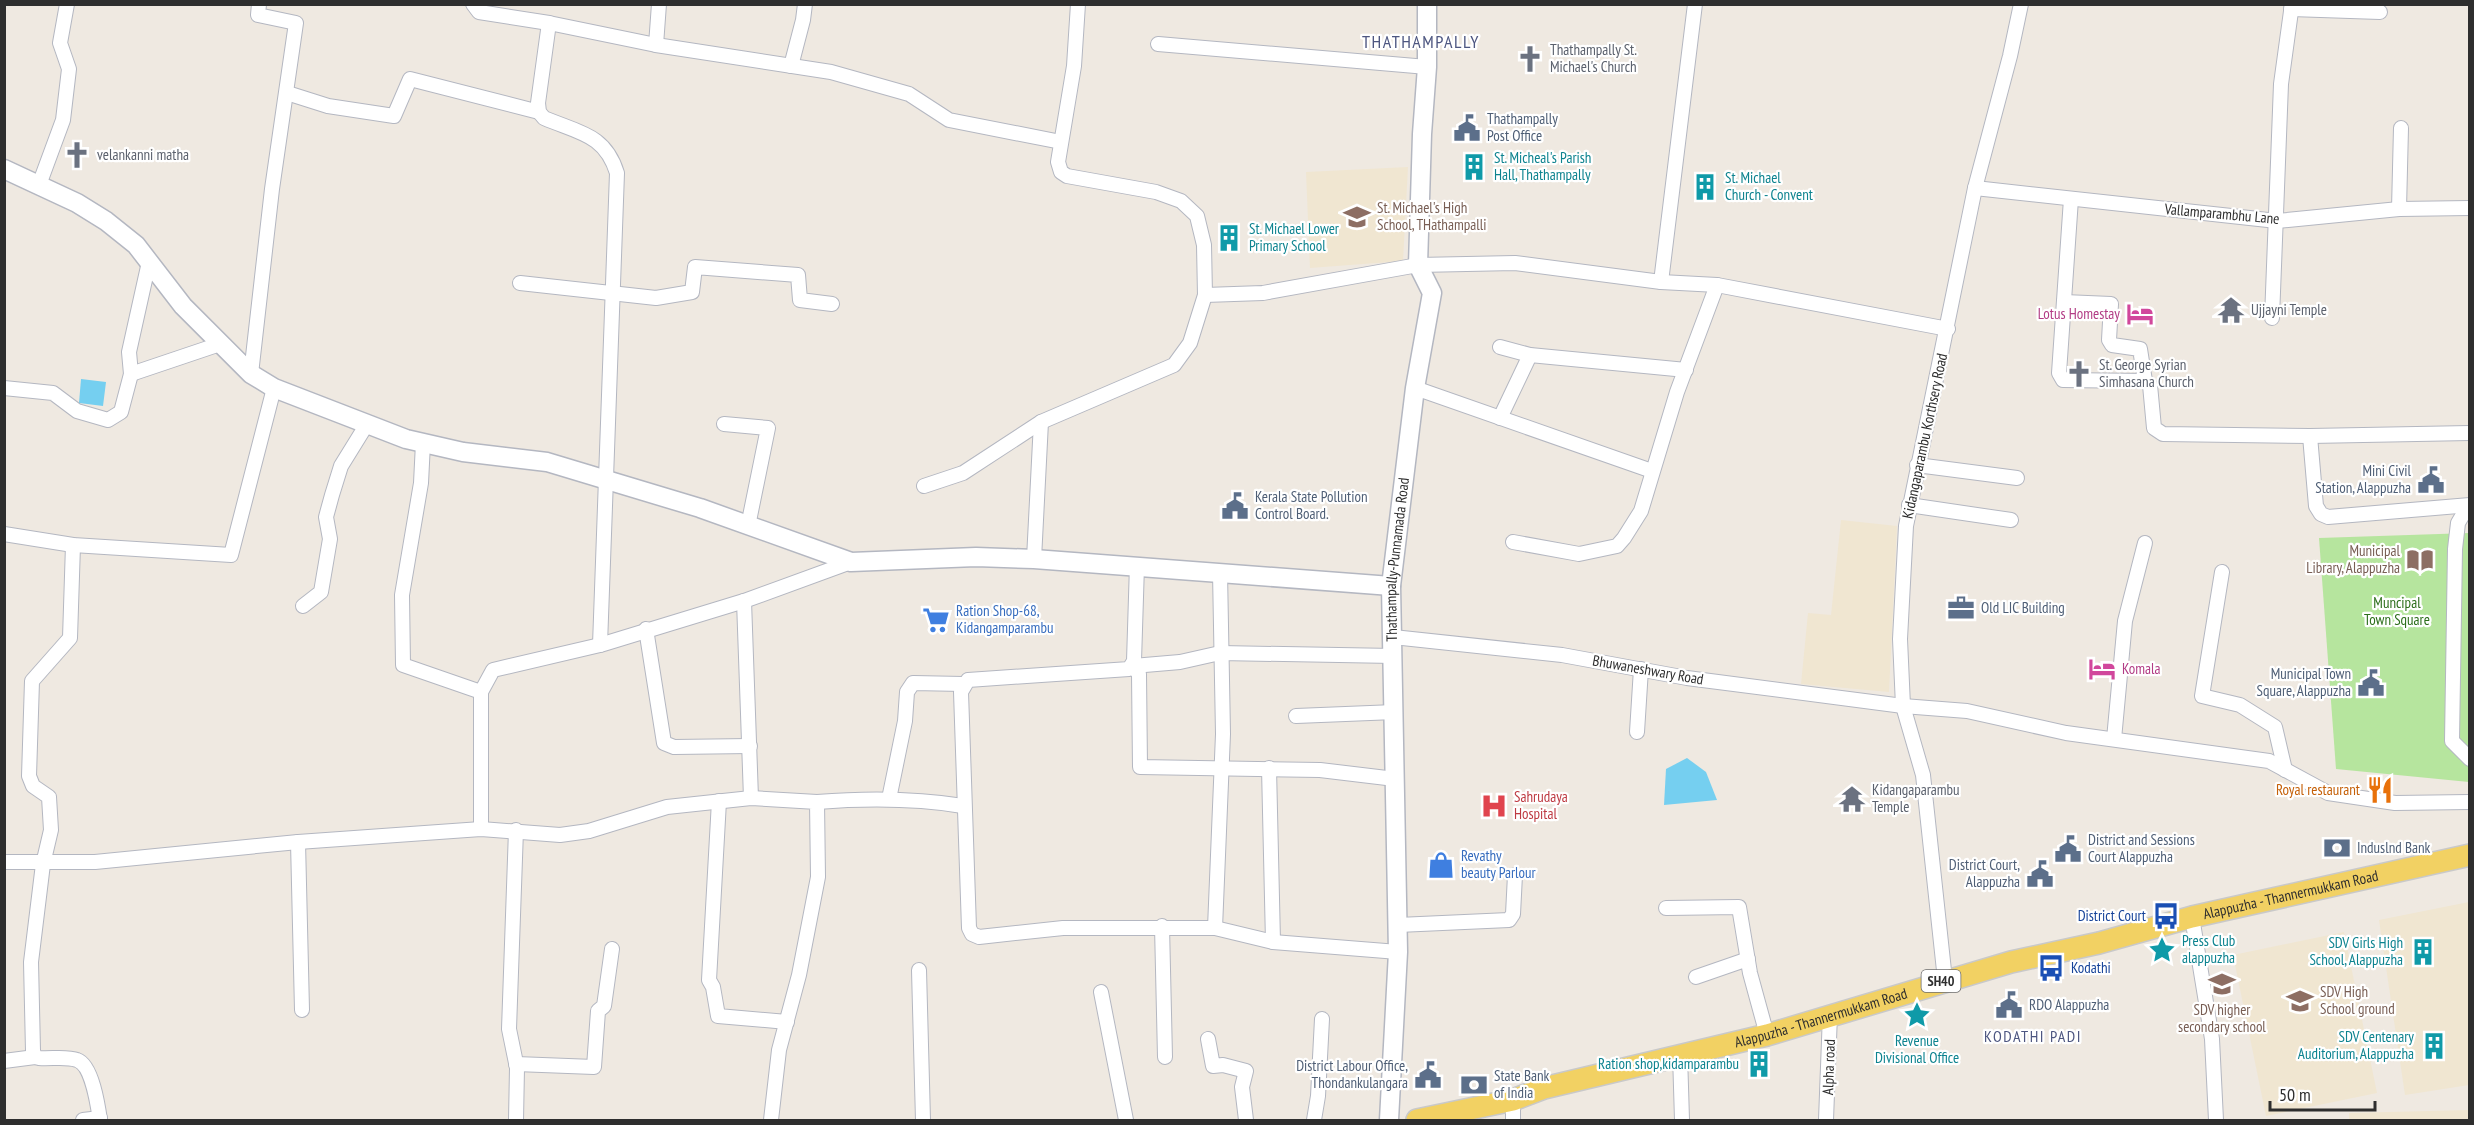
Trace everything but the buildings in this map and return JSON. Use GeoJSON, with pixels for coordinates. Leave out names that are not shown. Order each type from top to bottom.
{"type":"FeatureCollection","features":[{"type":"Feature","properties":{"kind":"main road","name":"Thathampally-Punnamada Road"},"geometry":{"type":"LineString","coordinates":[[1389,1120],[1398,952],[1391,586],[1415,388],[1432,293],[1418,265],[1422,134],[1427,67],[1427,4]]}},
{"type":"Feature","properties":{"kind":"main road"},"geometry":{"type":"LineString","coordinates":[[4,169],[77,203],[106,221],[136,245],[183,306],[251,374],[274,388],[367,424],[423,442],[463,452],[547,462],[748,526],[851,562],[975,557],[1034,559],[1391,586]]}},
{"type":"Feature","properties":{"kind":"main road","name":"Alappuzha - Thannermukkam Road"},"geometry":{"type":"LineString","coordinates":[[1417,1120],[1513,1110],[1544,1088],[1767,1035],[1945,980],[2192,917],[2469,855]]}},
{"type":"Feature","properties":{"kind":"street"},"geometry":{"type":"LineString","coordinates":[[39,185],[63,120],[69,69],[60,43],[68,4]]}},
{"type":"Feature","properties":{"kind":"street"},"geometry":{"type":"LineString","coordinates":[[251,374],[272,189],[296,23],[258,15],[260,4]]}},
{"type":"Feature","properties":{"kind":"street"},"geometry":{"type":"LineString","coordinates":[[473,4],[479,12],[549,23],[656,45],[831,72],[898,90],[956,122],[1061,142]]}},
{"type":"Feature","properties":{"kind":"street"},"geometry":{"type":"LineString","coordinates":[[656,45],[659,4]]}},
{"type":"Feature","properties":{"kind":"street"},"geometry":{"type":"LineString","coordinates":[[791,66],[805,4]]}},
{"type":"Feature","properties":{"kind":"street"},"geometry":{"type":"LineString","coordinates":[[924,486],[963,473],[1041,422],[1174,365],[1190,343],[1205,295],[1204,245],[1197,216],[1181,201],[1156,192],[1067,176],[1061,172],[1058,162],[1074,66],[1078,4]]}},
{"type":"Feature","properties":{"kind":"street"},"geometry":{"type":"LineString","coordinates":[[1661,282],[1695,4]]}},
{"type":"Feature","properties":{"kind":"street","name":"Kidangaparambu Korthsery Road"},"geometry":{"type":"LineString","coordinates":[[1945,980],[1923,775],[1903,706],[1902,581],[1909,505],[1917,465],[1948,329],[1975,188],[2010,56],[2021,4]]}},
{"type":"Feature","properties":{"kind":"street"},"geometry":{"type":"LineString","coordinates":[[2272,318],[2281,84],[2292,7],[2380,12]]}},
{"type":"Feature","properties":{"kind":"street"},"geometry":{"type":"LineString","coordinates":[[549,23],[537,103],[539,112],[544,118],[602,143],[612,155],[617,173],[600,645]]}},
{"type":"Feature","properties":{"kind":"street"},"geometry":{"type":"LineString","coordinates":[[1158,44],[1427,67]]}},
{"type":"Feature","properties":{"kind":"street"},"geometry":{"type":"LineString","coordinates":[[287,93],[327,106],[394,116],[410,79],[539,112]]}},
{"type":"Feature","properties":{"kind":"street"},"geometry":{"type":"LineString","coordinates":[[2399,210],[2401,128]]}},
{"type":"Feature","properties":{"kind":"street","name":"Vallamparambhu Lane"},"geometry":{"type":"LineString","coordinates":[[1975,188],[2277,221],[2399,210],[2469,208]]}},
{"type":"Feature","properties":{"kind":"street"},"geometry":{"type":"LineString","coordinates":[[2071,199],[2059,373],[2063,380],[2145,381],[2150,385],[2154,428],[2163,434],[2310,436],[2469,434]]}},
{"type":"Feature","properties":{"kind":"street"},"geometry":{"type":"LineString","coordinates":[[4,388],[53,393],[77,411],[108,420],[121,412],[131,374],[129,352],[149,262]]}},
{"type":"Feature","properties":{"kind":"street"},"geometry":{"type":"LineString","coordinates":[[1205,295],[1263,293],[1418,265],[1528,264],[1661,282],[1717,285],[1948,329]]}},
{"type":"Feature","properties":{"kind":"street"},"geometry":{"type":"LineString","coordinates":[[520,283],[656,298],[692,292],[695,267],[798,275],[800,300],[832,304]]}},
{"type":"Feature","properties":{"kind":"street"},"geometry":{"type":"LineString","coordinates":[[1514,542],[1579,554],[1617,546],[1641,511],[1652,471],[1717,285]]}},
{"type":"Feature","properties":{"kind":"street"},"geometry":{"type":"LineString","coordinates":[[2064,302],[2111,304],[2109,340],[2112,345],[2140,349],[2145,381]]}},
{"type":"Feature","properties":{"kind":"street"},"geometry":{"type":"LineString","coordinates":[[131,374],[220,344]]}},
{"type":"Feature","properties":{"kind":"street"},"geometry":{"type":"LineString","coordinates":[[1500,346],[1530,355],[1686,370]]}},
{"type":"Feature","properties":{"kind":"street"},"geometry":{"type":"LineString","coordinates":[[1500,418],[1530,355]]}},
{"type":"Feature","properties":{"kind":"street"},"geometry":{"type":"LineString","coordinates":[[4,534],[73,545],[231,555],[274,388]]}},
{"type":"Feature","properties":{"kind":"street"},"geometry":{"type":"LineString","coordinates":[[1415,388],[1652,471]]}},
{"type":"Feature","properties":{"kind":"street"},"geometry":{"type":"LineString","coordinates":[[1034,559],[1041,422]]}},
{"type":"Feature","properties":{"kind":"street"},"geometry":{"type":"LineString","coordinates":[[303,606],[321,592],[330,539],[326,517],[332,495],[341,466],[367,424]]}},
{"type":"Feature","properties":{"kind":"street"},"geometry":{"type":"LineString","coordinates":[[724,424],[768,428],[748,526]]}},
{"type":"Feature","properties":{"kind":"street"},"geometry":{"type":"LineString","coordinates":[[2310,436],[2316,506],[2321,514],[2328,517],[2469,506]]}},
{"type":"Feature","properties":{"kind":"street"},"geometry":{"type":"LineString","coordinates":[[423,442],[421,483],[402,595],[403,665],[481,692]]}},
{"type":"Feature","properties":{"kind":"street"},"geometry":{"type":"LineString","coordinates":[[1917,465],[2017,478]]}},
{"type":"Feature","properties":{"kind":"street"},"geometry":{"type":"LineString","coordinates":[[1909,505],[2011,520]]}},
{"type":"Feature","properties":{"kind":"street"},"geometry":{"type":"LineString","coordinates":[[2469,506],[2458,523],[2455,549],[2452,718],[2452,741],[2469,759]]}},
{"type":"Feature","properties":{"kind":"street"},"geometry":{"type":"LineString","coordinates":[[2114,739],[2125,621],[2145,543]]}},
{"type":"Feature","properties":{"kind":"street"},"geometry":{"type":"LineString","coordinates":[[35,1057],[31,962],[43,864],[51,830],[49,796],[33,786],[29,776],[32,681],[70,638],[73,545]]}},
{"type":"Feature","properties":{"kind":"street"},"geometry":{"type":"LineString","coordinates":[[481,828],[481,692],[493,670],[600,645],[646,629],[744,601],[851,562]]}},
{"type":"Feature","properties":{"kind":"street"},"geometry":{"type":"LineString","coordinates":[[1137,565],[1132,666],[1139,674],[1140,767],[1320,770],[1395,778]]}},
{"type":"Feature","properties":{"kind":"street"},"geometry":{"type":"LineString","coordinates":[[1215,928],[1221,768],[1220,572]]}},
{"type":"Feature","properties":{"kind":"street"},"geometry":{"type":"LineString","coordinates":[[2222,572],[2202,696],[2240,705],[2276,727],[2285,770]]}},
{"type":"Feature","properties":{"kind":"street"},"geometry":{"type":"LineString","coordinates":[[744,601],[751,798]]}},
{"type":"Feature","properties":{"kind":"street"},"geometry":{"type":"LineString","coordinates":[[646,629],[664,743],[674,747],[750,746]]}},
{"type":"Feature","properties":{"kind":"street","name":"Bhuwaneshwary Road"},"geometry":{"type":"LineString","coordinates":[[1393,637],[1562,655],[1641,669],[1903,706],[1967,711],[2066,733],[2269,761],[2328,794],[2395,802],[2469,802]]}},
{"type":"Feature","properties":{"kind":"street"},"geometry":{"type":"LineString","coordinates":[[1394,656],[1220,653],[1180,662],[1132,666],[1129,669],[968,680],[963,684],[961,692],[963,806],[969,928],[972,934],[979,937],[1063,928],[1162,926],[1215,928],[1273,942],[1398,952]]}},
{"type":"Feature","properties":{"kind":"street"},"geometry":{"type":"LineString","coordinates":[[1637,732],[1641,669]]}},
{"type":"Feature","properties":{"kind":"street"},"geometry":{"type":"LineString","coordinates":[[889,799],[905,721],[907,692],[913,683],[963,684]]}},
{"type":"Feature","properties":{"kind":"street"},"geometry":{"type":"LineString","coordinates":[[1296,716],[1395,712]]}},
{"type":"Feature","properties":{"kind":"street"},"geometry":{"type":"LineString","coordinates":[[1269,768],[1273,942]]}},
{"type":"Feature","properties":{"kind":"street"},"geometry":{"type":"LineString","coordinates":[[4,862],[43,864],[95,862],[298,842],[481,828],[560,835],[589,831],[667,807],[751,798],[817,802],[921,799],[963,806]]}},
{"type":"Feature","properties":{"kind":"street"},"geometry":{"type":"LineString","coordinates":[[719,801],[709,980],[713,987],[718,1016],[786,1022]]}},
{"type":"Feature","properties":{"kind":"street"},"geometry":{"type":"LineString","coordinates":[[771,1120],[779,1050],[818,877],[817,802]]}},
{"type":"Feature","properties":{"kind":"street"},"geometry":{"type":"LineString","coordinates":[[516,830],[509,1029],[516,1064],[516,1120]]}},
{"type":"Feature","properties":{"kind":"street"},"geometry":{"type":"LineString","coordinates":[[298,842],[302,1010]]}},
{"type":"Feature","properties":{"kind":"street"},"geometry":{"type":"LineString","coordinates":[[1398,925],[1509,921],[1513,914],[1515,874]]}},
{"type":"Feature","properties":{"kind":"street"},"geometry":{"type":"LineString","coordinates":[[1666,908],[1739,907],[1748,959],[1767,1035]]}},
{"type":"Feature","properties":{"kind":"street"},"geometry":{"type":"LineString","coordinates":[[2192,917],[2212,1040],[2216,1120]]}},
{"type":"Feature","properties":{"kind":"street"},"geometry":{"type":"LineString","coordinates":[[1162,926],[1166,1057]]}},
{"type":"Feature","properties":{"kind":"street"},"geometry":{"type":"LineString","coordinates":[[516,1064],[594,1067],[598,1011],[604,1006],[612,949]]}},
{"type":"Feature","properties":{"kind":"street"},"geometry":{"type":"LineString","coordinates":[[1696,978],[1748,959]]}},
{"type":"Feature","properties":{"kind":"street"},"geometry":{"type":"LineString","coordinates":[[919,970],[923,1120]]}},
{"type":"Feature","properties":{"kind":"street"},"geometry":{"type":"LineString","coordinates":[[1101,992],[1126,1120]]}},
{"type":"Feature","properties":{"kind":"street","name":"Alpha road"},"geometry":{"type":"LineString","coordinates":[[1826,1120],[1830,1014]]}},
{"type":"Feature","properties":{"kind":"street"},"geometry":{"type":"LineString","coordinates":[[1314,1120],[1318,1096],[1322,1019]]}},
{"type":"Feature","properties":{"kind":"street"},"geometry":{"type":"LineString","coordinates":[[1208,1039],[1213,1066],[1223,1065],[1245,1071],[1242,1087],[1246,1120]]}},
{"type":"Feature","properties":{"kind":"street"},"geometry":{"type":"LineString","coordinates":[[1680,1054],[1682,1120]]}},
{"type":"Feature","properties":{"kind":"street"},"geometry":{"type":"LineString","coordinates":[[4,1061],[35,1057],[75,1059],[85,1066],[91,1078],[100,1119],[83,1120]]}},
{"type":"Feature","properties":{"kind":"shaded area","name":"St. Michael's High School, THathampalli"},"geometry":{"type":"Polygon","coordinates":[[[1408,167],[1403,261],[1310,268],[1306,172],[1408,167]]]}},
{"type":"Feature","properties":{"kind":"shaded area"},"geometry":{"type":"Polygon","coordinates":[[[1841,520],[1897,526],[1889,692],[1801,684],[1808,613],[1831,615],[1841,520]]]}},
{"type":"Feature","properties":{"kind":"shaded area"},"geometry":{"type":"Polygon","coordinates":[[[2469,902],[2469,1085],[2405,1095],[2379,920],[2469,902]]]}},
{"type":"Feature","properties":{"kind":"shaded area","name":"SDV High School ground"},"geometry":{"type":"Polygon","coordinates":[[[2344,932],[2377,1093],[2266,1116],[2233,955],[2344,932]]]}},
{"type":"Feature","properties":{"kind":"shaded area"},"geometry":{"type":"Polygon","coordinates":[[[2469,1110],[2469,1120],[2349,1120],[2349,1113],[2469,1110]]]}},
{"type":"Feature","properties":{"kind":"green space","name":"Muncipal Town Square"},"geometry":{"type":"Polygon","coordinates":[[[2469,533],[2469,782],[2336,769],[2319,538],[2469,533]]]}},
{"type":"Feature","properties":{"kind":"water"},"geometry":{"type":"Polygon","coordinates":[[[81,379],[106,382],[103,406],[79,403],[81,379]]]}},
{"type":"Feature","properties":{"kind":"water"},"geometry":{"type":"Polygon","coordinates":[[[1687,758],[1706,772],[1717,800],[1664,805],[1666,769],[1687,758]]]}},
{"type":"Feature","properties":{"kind":"place","name":"Thathampally St. Michael's Church"},"geometry":{"type":"Point","coordinates":[1530,59]}},
{"type":"Feature","properties":{"kind":"place","name":"Thathampally Post Office"},"geometry":{"type":"Point","coordinates":[1467,128]}},
{"type":"Feature","properties":{"kind":"place","name":"velankanni matha"},"geometry":{"type":"Point","coordinates":[77,155]}},
{"type":"Feature","properties":{"kind":"place","name":"St. Micheal's Parish Hall, Thathampally"},"geometry":{"type":"Point","coordinates":[1474,167]}},
{"type":"Feature","properties":{"kind":"place","name":"St. Michael Church - Convent"},"geometry":{"type":"Point","coordinates":[1705,187]}},
{"type":"Feature","properties":{"kind":"place","name":"St. Michael's High School, THathampalli"},"geometry":{"type":"Point","coordinates":[1357,217]}},
{"type":"Feature","properties":{"kind":"place","name":"St. Michael Lower Primary School"},"geometry":{"type":"Point","coordinates":[1229,238]}},
{"type":"Feature","properties":{"kind":"place","name":"Ujjayni Temple"},"geometry":{"type":"Point","coordinates":[2231,310]}},
{"type":"Feature","properties":{"kind":"place","name":"Lotus Homestay"},"geometry":{"type":"Point","coordinates":[2140,314]}},
{"type":"Feature","properties":{"kind":"place","name":"St. George Syrian Simhasana Church"},"geometry":{"type":"Point","coordinates":[2079,374]}},
{"type":"Feature","properties":{"kind":"place","name":"Mini Civil Station, Alappuzha"},"geometry":{"type":"Point","coordinates":[2431,480]}},
{"type":"Feature","properties":{"kind":"place","name":"Kerala State Pollution Control Board."},"geometry":{"type":"Point","coordinates":[1235,506]}},
{"type":"Feature","properties":{"kind":"place","name":"Municipal Library, Alappuzha"},"geometry":{"type":"Point","coordinates":[2420,560]}},
{"type":"Feature","properties":{"kind":"place","name":"Old LIC Building"},"geometry":{"type":"Point","coordinates":[1961,608]}},
{"type":"Feature","properties":{"kind":"place","name":"Ration Shop-68, Kidangamparambu"},"geometry":{"type":"Point","coordinates":[936,620]}},
{"type":"Feature","properties":{"kind":"place","name":"Komala"},"geometry":{"type":"Point","coordinates":[2102,669]}},
{"type":"Feature","properties":{"kind":"place","name":"Municipal Town Square, Alappuzha"},"geometry":{"type":"Point","coordinates":[2371,683]}},
{"type":"Feature","properties":{"kind":"place","name":"Royal restaurant"},"geometry":{"type":"Point","coordinates":[2380,790]}},
{"type":"Feature","properties":{"kind":"place","name":"Kidangaparambu Temple"},"geometry":{"type":"Point","coordinates":[1852,799]}},
{"type":"Feature","properties":{"kind":"place","name":"Sahrudaya Hospital"},"geometry":{"type":"Point","coordinates":[1494,806]}},
{"type":"Feature","properties":{"kind":"place","name":"Induslnd Bank"},"geometry":{"type":"Point","coordinates":[2337,848]}},
{"type":"Feature","properties":{"kind":"place","name":"District and Sessions Court Alappuzha"},"geometry":{"type":"Point","coordinates":[2068,849]}},
{"type":"Feature","properties":{"kind":"place","name":"Revathy beauty Parlour"},"geometry":{"type":"Point","coordinates":[1441,865]}},
{"type":"Feature","properties":{"kind":"place","name":"District Court, Alappuzha"},"geometry":{"type":"Point","coordinates":[2040,874]}},
{"type":"Feature","properties":{"kind":"place","name":"District Court"},"geometry":{"type":"Point","coordinates":[2166,916]}},
{"type":"Feature","properties":{"kind":"place","name":"Press Club alappuzha"},"geometry":{"type":"Point","coordinates":[2162,950]}},
{"type":"Feature","properties":{"kind":"place","name":"SDV Girls High School, Alappuzha"},"geometry":{"type":"Point","coordinates":[2423,952]}},
{"type":"Feature","properties":{"kind":"place","name":"Kodathi"},"geometry":{"type":"Point","coordinates":[2051,968]}},
{"type":"Feature","properties":{"kind":"place","name":"SDV higher secondary school"},"geometry":{"type":"Point","coordinates":[2222,984]}},
{"type":"Feature","properties":{"kind":"place","name":"SDV High School ground"},"geometry":{"type":"Point","coordinates":[2300,1001]}},
{"type":"Feature","properties":{"kind":"place","name":"RDO Alappuzha"},"geometry":{"type":"Point","coordinates":[2009,1005]}},
{"type":"Feature","properties":{"kind":"place","name":"Revenue Divisional Office"},"geometry":{"type":"Point","coordinates":[1917,1015]}},
{"type":"Feature","properties":{"kind":"place","name":"SDV Centenary Auditorium, Alappuzha"},"geometry":{"type":"Point","coordinates":[2434,1046]}},
{"type":"Feature","properties":{"kind":"place","name":"Ration shop,kidamparambu"},"geometry":{"type":"Point","coordinates":[1759,1064]}},
{"type":"Feature","properties":{"kind":"place","name":"District Labour Office, Thondankulangara"},"geometry":{"type":"Point","coordinates":[1428,1075]}},
{"type":"Feature","properties":{"kind":"place","name":"State Bank of India"},"geometry":{"type":"Point","coordinates":[1474,1085]}},
{"type":"Feature","properties":{"kind":"district","name":"THATHAMPALLY"},"geometry":{"type":"Point","coordinates":[1421,42]}},
{"type":"Feature","properties":{"kind":"district","name":"KODATHI PADI"},"geometry":{"type":"Point","coordinates":[2033,1036]}}]}
